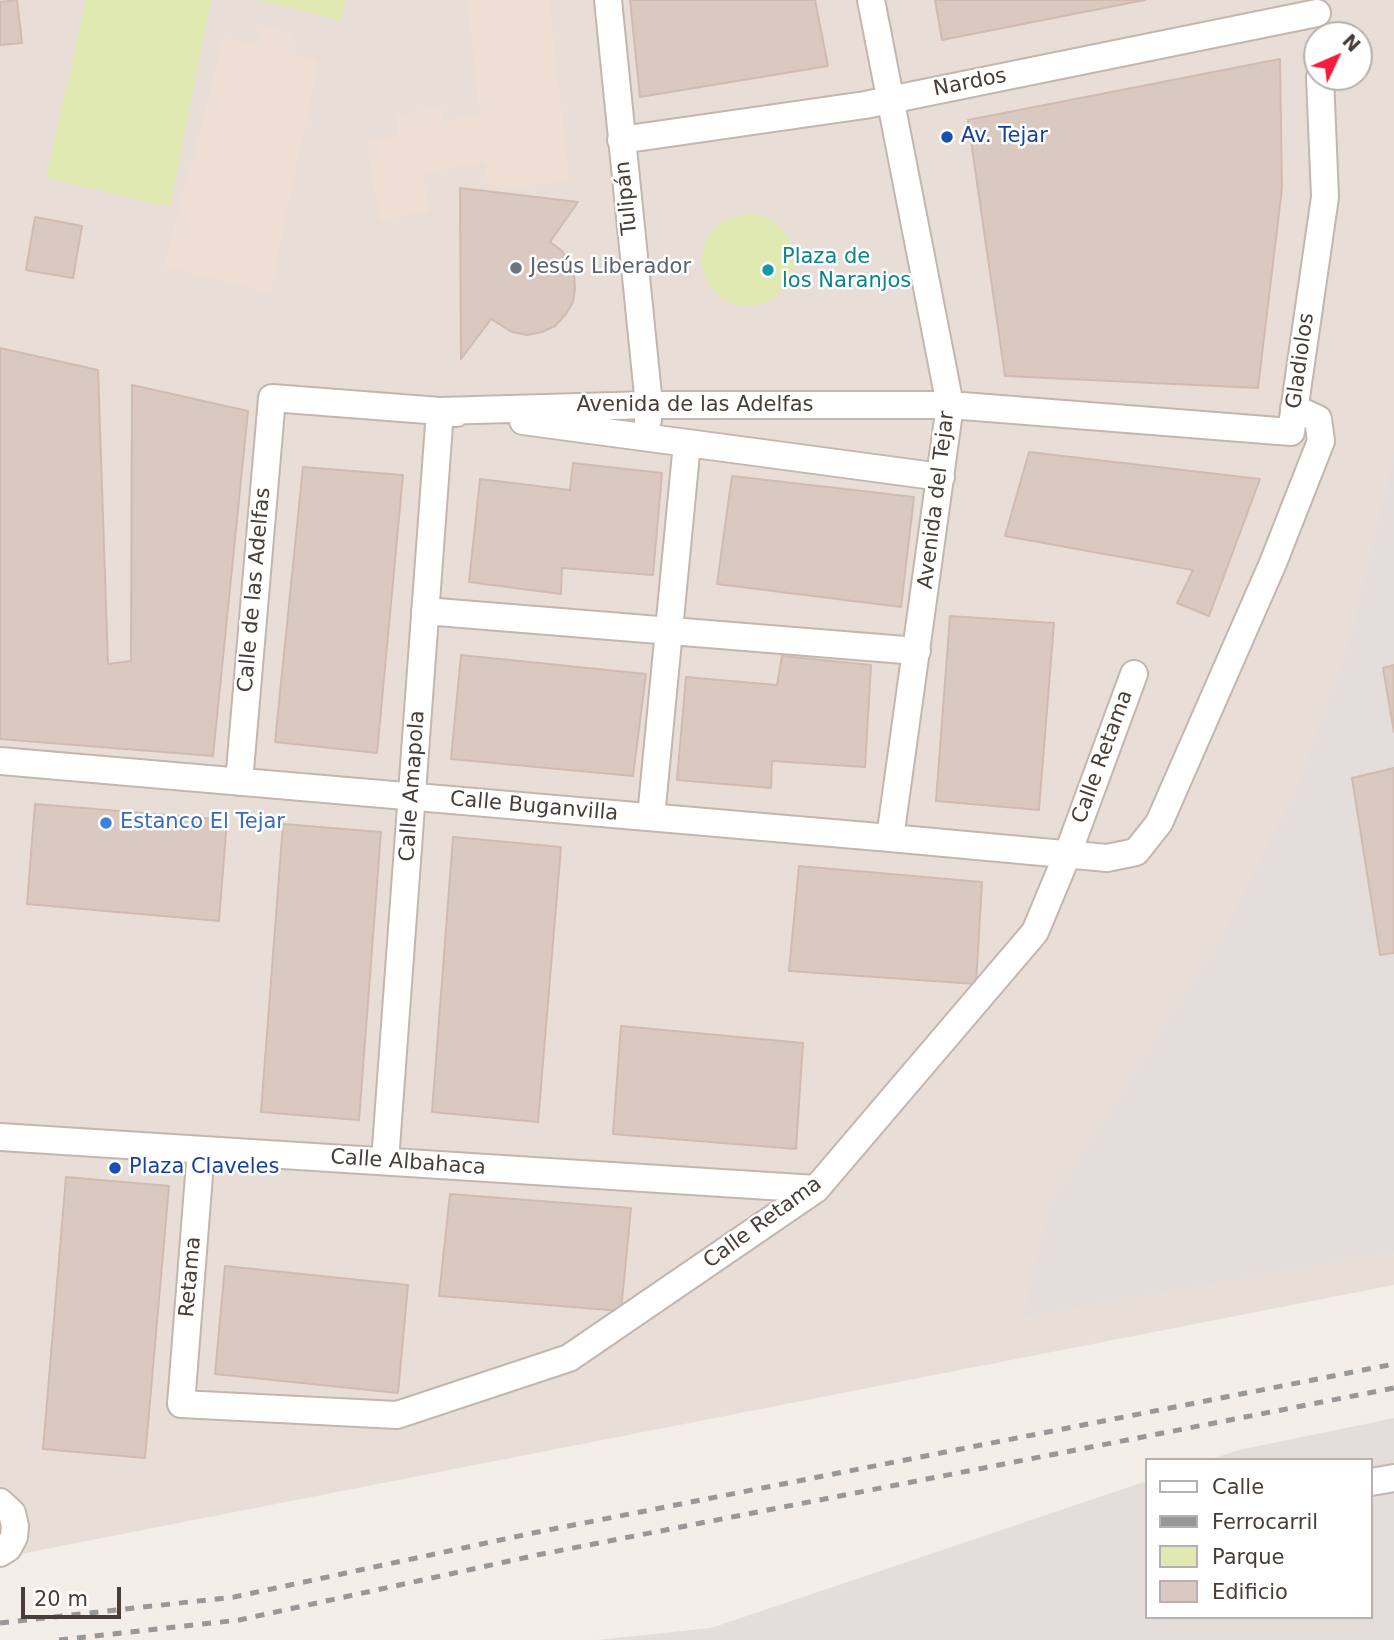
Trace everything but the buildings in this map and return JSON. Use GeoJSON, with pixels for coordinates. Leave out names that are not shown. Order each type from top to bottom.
{"type":"FeatureCollection","features":[{"type":"Feature","properties":{"kind":"street","name":"Tulipán"},"geometry":{"type":"LineString","coordinates":[[608,0],[649,405],[648,438]]}},
{"type":"Feature","properties":{"kind":"street","name":"Avenida del Tejar"},"geometry":{"type":"LineString","coordinates":[[871,0],[950,405],[890,838]]}},
{"type":"Feature","properties":{"kind":"street","name":"Nardos"},"geometry":{"type":"LineString","coordinates":[[621,139],[865,105],[1318,16]]}},
{"type":"Feature","properties":{"kind":"street","name":"Gladiolos"},"geometry":{"type":"LineString","coordinates":[[950,405],[1291,432],[1325,197],[1321,91]]}},
{"type":"Feature","properties":{"kind":"street","name":"Avenida de las Adelfas"},"geometry":{"type":"LineString","coordinates":[[272,398],[440,411],[941,477]]}},
{"type":"Feature","properties":{"kind":"street","name":"Calle de las Adelfas"},"geometry":{"type":"LineString","coordinates":[[239,782],[272,398]]}},
{"type":"Feature","properties":{"kind":"street","name":"Avenida de las Adelfas"},"geometry":{"type":"LineString","coordinates":[[440,411],[649,405],[950,405]]}},
{"type":"Feature","properties":{"kind":"street","name":"Calle Buganvilla"},"geometry":{"type":"LineString","coordinates":[[0,761],[1107,858],[1136,852],[1159,823],[1273,563],[1321,441],[1318,419],[1294,408]]}},
{"type":"Feature","properties":{"kind":"street","name":"Calle Amapola"},"geometry":{"type":"LineString","coordinates":[[385,1161],[440,411]]}},
{"type":"Feature","properties":{"kind":"street"},"geometry":{"type":"LineString","coordinates":[[651,817],[687,443]]}},
{"type":"Feature","properties":{"kind":"street"},"geometry":{"type":"LineString","coordinates":[[425,611],[917,650]]}},
{"type":"Feature","properties":{"kind":"street","name":"Calle Retama"},"geometry":{"type":"LineString","coordinates":[[181,1404],[397,1415],[569,1358],[816,1189],[1035,932],[1068,853],[1134,674]]}},
{"type":"Feature","properties":{"kind":"street","name":"Calle Albahaca"},"geometry":{"type":"LineString","coordinates":[[0,1138],[816,1189]]}},
{"type":"Feature","properties":{"kind":"street","name":"Retama"},"geometry":{"type":"LineString","coordinates":[[181,1404],[201,1150]]}},
{"type":"Feature","properties":{"kind":"street"},"geometry":{"type":"LineString","coordinates":[[1373,1482],[1394,1478]]}},
{"type":"Feature","properties":{"kind":"street"},"geometry":{"type":"LineString","coordinates":[[0,1553],[8,1548],[14,1537],[15,1526],[12,1513],[1,1502]]}},
{"type":"Feature","properties":{"kind":"shaded area"},"geometry":{"type":"Polygon","coordinates":[[[0,0],[1394,0],[1394,1285],[0,1558],[0,0]]]}},
{"type":"Feature","properties":{"kind":"shaded area"},"geometry":{"type":"Polygon","coordinates":[[[467,0],[549,0],[569,181],[488,190],[485,162],[423,173],[429,211],[380,220],[366,142],[399,136],[396,115],[441,107],[443,121],[480,114],[467,0]]]}},
{"type":"Feature","properties":{"kind":"shaded area"},"geometry":{"type":"Polygon","coordinates":[[[264,25],[291,35],[287,54],[319,59],[270,292],[164,267],[224,38],[256,45],[264,25]]]}},
{"type":"Feature","properties":{"kind":"shaded area"},"geometry":{"type":"Polygon","coordinates":[[[1394,455],[1394,1252],[1023,1317],[1051,1202],[1223,934],[1295,792],[1350,640],[1394,455]]]}},
{"type":"Feature","properties":{"kind":"shaded area"},"geometry":{"type":"Polygon","coordinates":[[[1394,1418],[1394,1640],[596,1640],[711,1628],[1146,1481],[1146,1619],[1373,1619],[1373,1458],[1215,1458],[1239,1450],[1394,1418]]]}},
{"type":"Feature","properties":{"kind":"green space"},"geometry":{"type":"Polygon","coordinates":[[[86,0],[211,0],[170,207],[46,178],[86,0]]]}},
{"type":"Feature","properties":{"kind":"green space"},"geometry":{"type":"Polygon","coordinates":[[[256,0],[346,0],[341,20],[256,0]]]}},
{"type":"Feature","properties":{"kind":"green space"},"geometry":{"type":"Polygon","coordinates":[[[748,214],[766,217],[781,227],[791,242],[794,260],[791,278],[781,293],[766,303],[748,306],[730,303],[715,293],[705,278],[702,260],[705,242],[715,227],[730,217],[748,214]]]}},
{"type":"Feature","properties":{"kind":"railway"},"geometry":{"type":"LineString","coordinates":[[0,1623],[234,1597],[533,1533],[1394,1364]]}},
{"type":"Feature","properties":{"kind":"railway"},"geometry":{"type":"LineString","coordinates":[[59,1640],[239,1620],[537,1555],[1394,1388]]}},
{"type":"Feature","properties":{"kind":"place","name":"Av. Tejar"},"geometry":{"type":"Point","coordinates":[947,137]}},
{"type":"Feature","properties":{"kind":"place","name":"Jesús Liberador"},"geometry":{"type":"Point","coordinates":[516,268]}},
{"type":"Feature","properties":{"kind":"place","name":"Plaza de los Naranjos"},"geometry":{"type":"Point","coordinates":[768,270]}},
{"type":"Feature","properties":{"kind":"place","name":"Estanco El Tejar"},"geometry":{"type":"Point","coordinates":[106,823]}},
{"type":"Feature","properties":{"kind":"place","name":"Plaza Claveles"},"geometry":{"type":"Point","coordinates":[115,1168]}}]}
